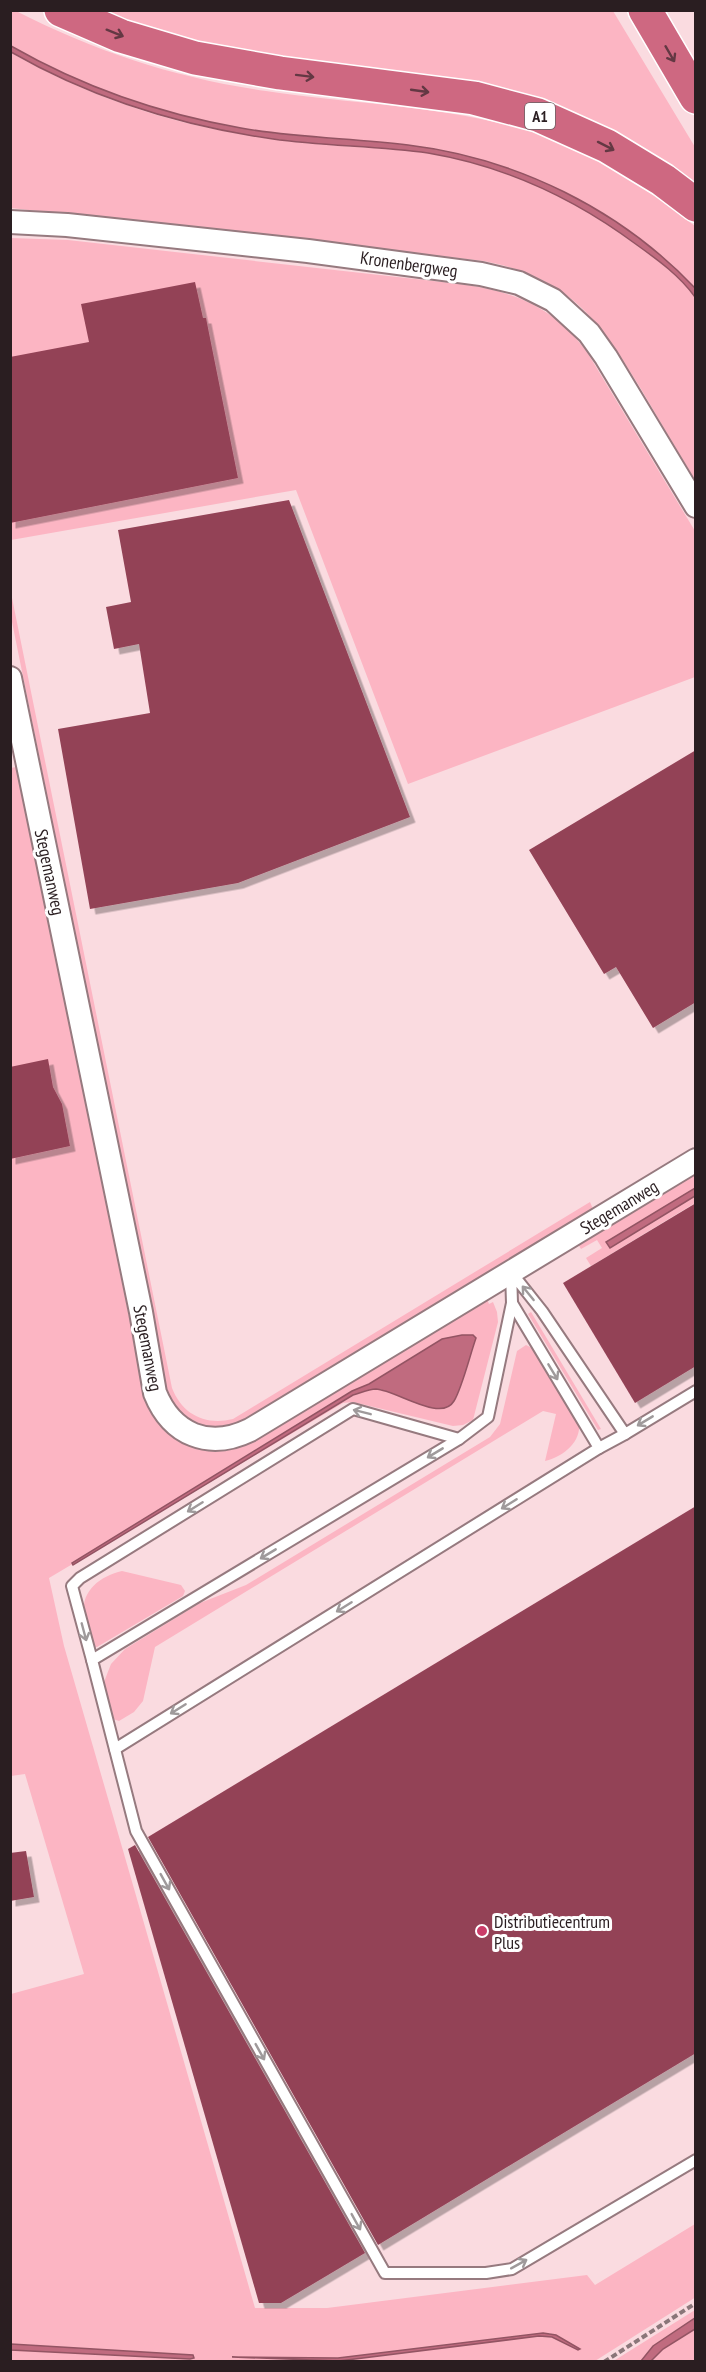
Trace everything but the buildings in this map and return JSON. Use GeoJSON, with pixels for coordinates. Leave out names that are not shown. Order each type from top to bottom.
{"type":"FeatureCollection","features":[{"type":"Feature","properties":{"kind":"highway","name":"A1"},"geometry":{"type":"LineString","coordinates":[[61,10],[120,36],[195,58],[280,73],[474,98],[538,115],[607,146],[663,180],[696,205]]}},
{"type":"Feature","properties":{"kind":"highway"},"geometry":{"type":"LineString","coordinates":[[645,10],[696,97]]}},
{"type":"Feature","properties":{"kind":"street","name":"Kronenbergweg"},"geometry":{"type":"LineString","coordinates":[[10,222],[67,225],[308,250],[481,274],[519,283],[552,300],[589,333],[606,357],[696,506]]}},
{"type":"Feature","properties":{"kind":"street","name":"Stegemanweg"},"geometry":{"type":"LineString","coordinates":[[10,678],[141,1312],[155,1392],[168,1416],[177,1425],[201,1437],[226,1438],[239,1435],[696,1160]]}},
{"type":"Feature","properties":{"kind":"lane"},"geometry":{"type":"LineString","coordinates":[[92,1660],[459,1439],[488,1417],[512,1304],[511,1272]]}},
{"type":"Feature","properties":{"kind":"lane"},"geometry":{"type":"LineString","coordinates":[[511,1272],[542,1311],[625,1434]]}},
{"type":"Feature","properties":{"kind":"lane"},"geometry":{"type":"LineString","coordinates":[[512,1304],[599,1448]]}},
{"type":"Feature","properties":{"kind":"lane"},"geometry":{"type":"LineString","coordinates":[[115,1749],[599,1448],[696,1391]]}},
{"type":"Feature","properties":{"kind":"lane"},"geometry":{"type":"LineString","coordinates":[[459,1439],[353,1409],[80,1578],[72,1586],[136,1831],[385,2273],[486,2272],[512,2269],[696,2160]]}},
{"type":"Feature","properties":{"kind":"path"},"geometry":{"type":"LineString","coordinates":[[604,2361],[696,2302]]}},
{"type":"Feature","properties":{"kind":"shaded area"},"geometry":{"type":"Polygon","coordinates":[[[11,11],[16,11],[76,39],[137,62],[200,79],[266,91],[449,113],[521,128],[557,140],[612,167],[695,226],[695,288],[634,234],[600,211],[526,175],[448,152],[408,145],[262,131],[181,115],[122,97],[65,74],[11,46],[11,11]]]}},
{"type":"Feature","properties":{"kind":"shaded area"},"geometry":{"type":"Polygon","coordinates":[[[96,11],[613,11],[695,147],[695,196],[510,91],[458,79],[277,59],[199,46],[96,11]]]}},
{"type":"Feature","properties":{"kind":"shaded area"},"geometry":{"type":"Polygon","coordinates":[[[11,46],[93,86],[181,115],[262,131],[408,145],[488,162],[526,175],[600,211],[634,234],[695,288],[695,297],[683,282],[653,256],[613,228],[538,186],[511,175],[428,153],[273,139],[171,118],[73,83],[11,52],[11,46]]]}},
{"type":"Feature","properties":{"kind":"shaded area"},"geometry":{"type":"Polygon","coordinates":[[[10,52],[82,88],[132,107],[183,122],[276,139],[452,157],[521,178],[587,211],[664,265],[695,297],[695,480],[641,389],[595,322],[579,305],[539,278],[484,261],[11,208],[10,52]]]}},
{"type":"Feature","properties":{"kind":"shaded area"},"geometry":{"type":"Polygon","coordinates":[[[11,238],[68,240],[460,284],[498,291],[547,313],[561,323],[587,352],[695,531],[695,677],[408,784],[296,490],[11,540],[11,238]]]}},
{"type":"Feature","properties":{"kind":"shaded area"},"geometry":{"type":"Polygon","coordinates":[[[10,588],[172,1388],[182,1405],[188,1411],[204,1419],[223,1421],[233,1419],[590,1202],[593,1209],[244,1420],[232,1425],[220,1427],[198,1423],[180,1410],[167,1389],[11,617],[10,588]]]}},
{"type":"Feature","properties":{"kind":"shaded area"},"geometry":{"type":"Polygon","coordinates":[[[17,767],[145,1395],[161,1424],[183,1442],[196,1447],[226,1449],[243,1446],[487,1299],[489,1304],[493,1302],[497,1312],[498,1322],[473,1420],[463,1425],[453,1426],[353,1402],[343,1403],[49,1578],[64,1646],[255,2308],[327,2308],[587,2275],[595,2285],[695,2224],[696,2297],[595,2361],[11,2362],[10,2350],[194,2358],[193,2355],[11,2344],[11,1994],[84,1974],[25,1774],[11,1776],[10,768],[17,767]],[[549,2333],[338,2358],[232,2357],[339,2361],[539,2336],[552,2337],[580,2349],[549,2333]]]}},
{"type":"Feature","properties":{"kind":"shaded area"},"geometry":{"type":"Polygon","coordinates":[[[695,1173],[695,1203],[591,1266],[586,1258],[602,1248],[597,1240],[581,1249],[578,1244],[695,1173]]]}},
{"type":"Feature","properties":{"kind":"shaded area"},"geometry":{"type":"Polygon","coordinates":[[[695,1188],[695,1196],[610,1248],[606,1242],[695,1188]]]}},
{"type":"Feature","properties":{"kind":"shaded area"},"geometry":{"type":"Polygon","coordinates":[[[531,1312],[601,1429],[598,1430],[528,1314],[531,1312]]]}},
{"type":"Feature","properties":{"kind":"shaded area"},"geometry":{"type":"Polygon","coordinates":[[[473,1335],[476,1338],[460,1388],[454,1401],[448,1407],[439,1409],[429,1407],[376,1389],[353,1395],[73,1565],[72,1563],[352,1391],[369,1384],[442,1339],[473,1335]]]}},
{"type":"Feature","properties":{"kind":"shaded area"},"geometry":{"type":"Polygon","coordinates":[[[526,1345],[534,1349],[579,1424],[574,1443],[564,1453],[545,1461],[556,1414],[543,1411],[155,1647],[143,1701],[134,1712],[119,1721],[113,1719],[104,1682],[111,1664],[125,1649],[200,1603],[246,1585],[490,1437],[500,1424],[517,1351],[526,1345]]]}},
{"type":"Feature","properties":{"kind":"shaded area"},"geometry":{"type":"Polygon","coordinates":[[[122,1571],[181,1585],[185,1591],[183,1596],[94,1647],[85,1618],[86,1598],[89,1591],[100,1580],[122,1571]]]}},
{"type":"Feature","properties":{"kind":"shaded area"},"geometry":{"type":"Polygon","coordinates":[[[695,2310],[695,2318],[653,2346],[641,2361],[612,2362],[695,2310]]]}},
{"type":"Feature","properties":{"kind":"shaded area"},"geometry":{"type":"Polygon","coordinates":[[[695,2318],[695,2329],[663,2349],[651,2361],[641,2361],[653,2346],[695,2318]]]}},
{"type":"Feature","properties":{"kind":"shaded area"},"geometry":{"type":"Polygon","coordinates":[[[695,2329],[695,2361],[651,2362],[663,2349],[695,2329]]]}},
{"type":"Feature","properties":{"kind":"shaded area"},"geometry":{"type":"Polygon","coordinates":[[[543,2333],[556,2335],[580,2349],[552,2337],[539,2336],[339,2361],[232,2357],[338,2358],[543,2333]]]}},
{"type":"Feature","properties":{"kind":"shaded area"},"geometry":{"type":"Polygon","coordinates":[[[11,2344],[193,2355],[194,2358],[11,2350],[11,2344]]]}},
{"type":"Feature","properties":{"kind":"place","name":"Distributiecentrum Plus"},"geometry":{"type":"Point","coordinates":[482,1931]}}]}
